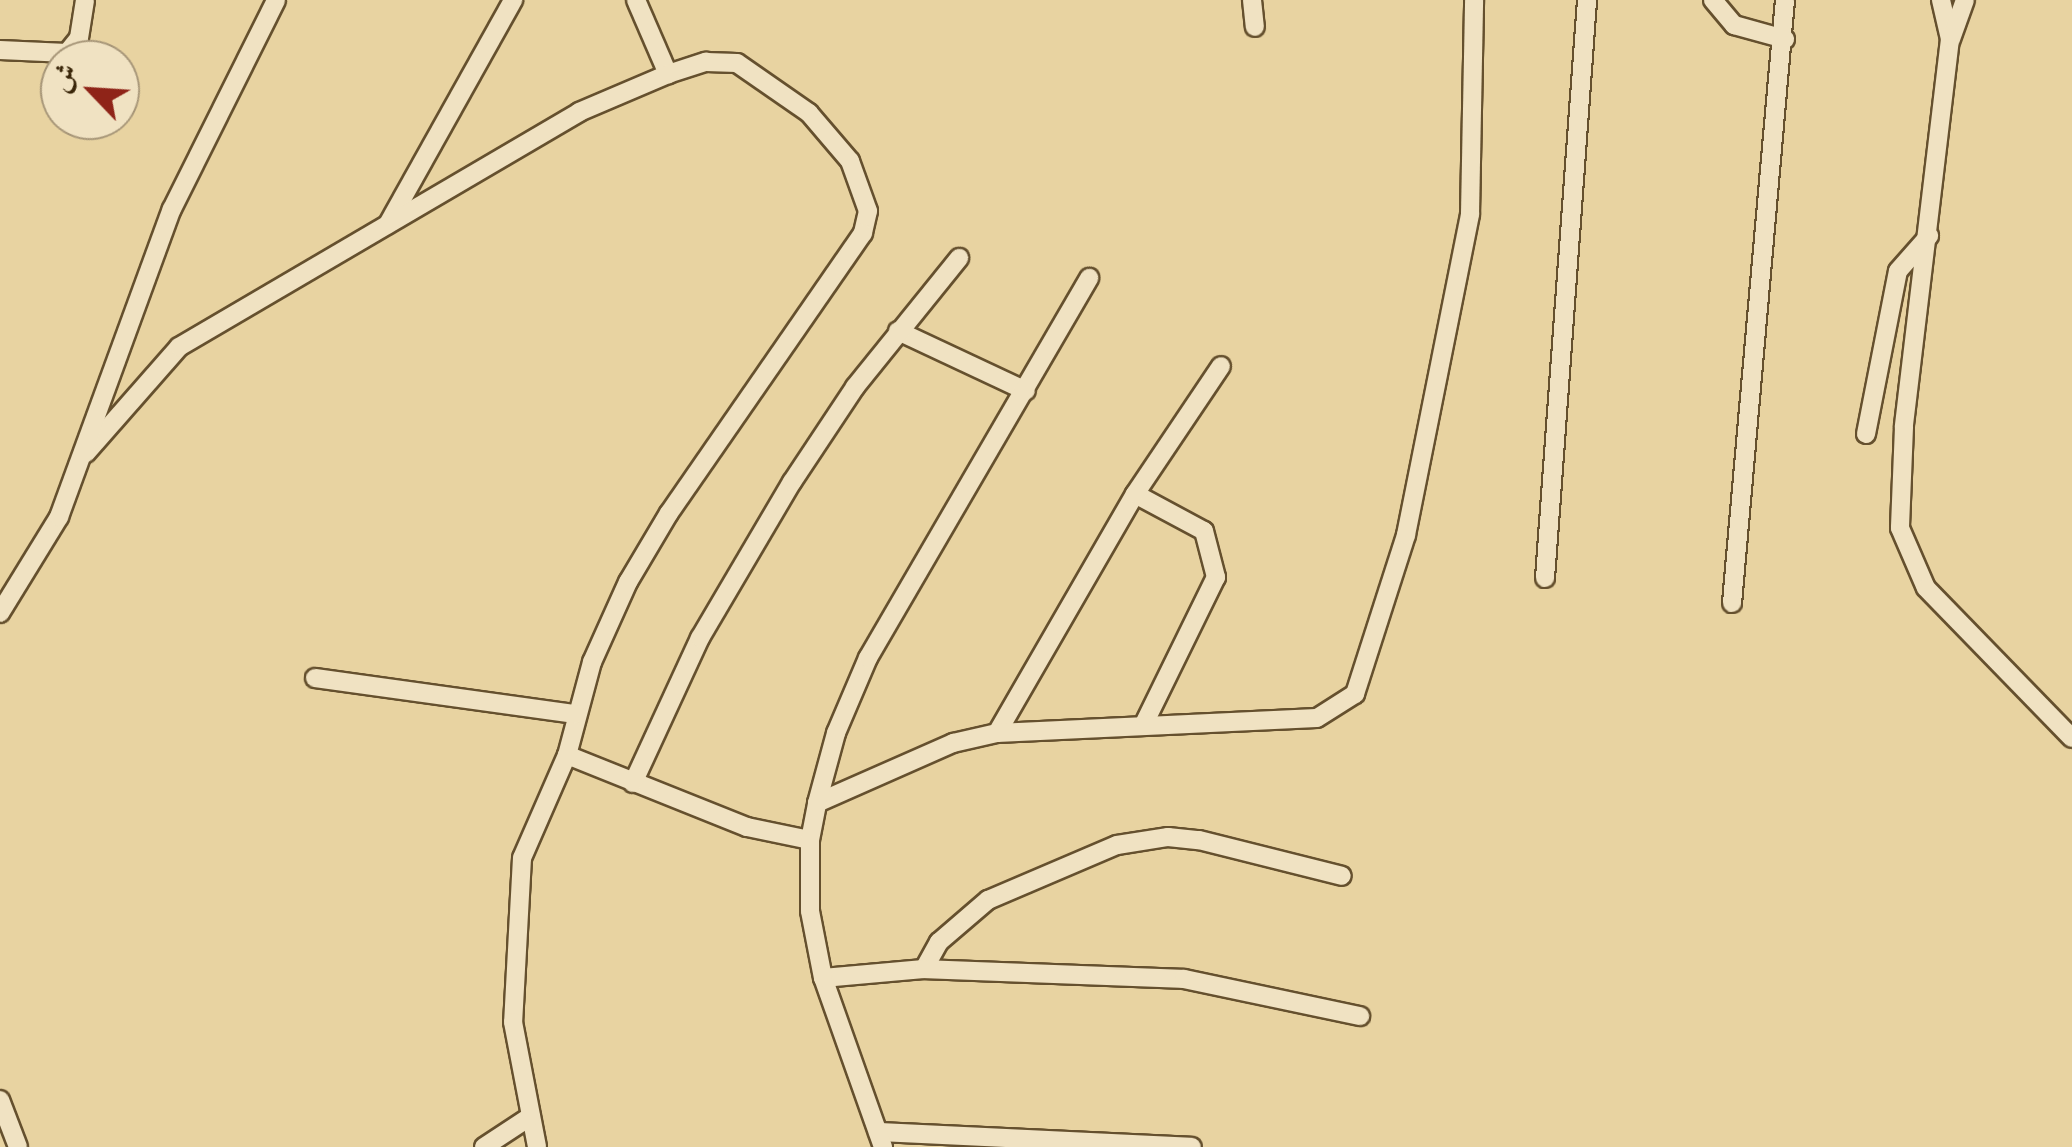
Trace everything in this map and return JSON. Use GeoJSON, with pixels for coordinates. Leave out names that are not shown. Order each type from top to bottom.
{"type":"FeatureCollection","features":[{"type":"Feature","properties":{"kind":"street"},"geometry":{"type":"LineString","coordinates":[[0,50],[67,54],[80,38],[85,0]]}},
{"type":"Feature","properties":{"kind":"street"},"geometry":{"type":"LineString","coordinates":[[0,613],[38,557],[86,452],[172,209],[276,0]]}},
{"type":"Feature","properties":{"kind":"street"},"geometry":{"type":"LineString","coordinates":[[388,225],[513,0]]}},
{"type":"Feature","properties":{"kind":"street"},"geometry":{"type":"LineString","coordinates":[[636,0],[668,74]]}},
{"type":"Feature","properties":{"kind":"street"},"geometry":{"type":"LineString","coordinates":[[1252,0],[1255,27]]}},
{"type":"Feature","properties":{"kind":"street"},"geometry":{"type":"LineString","coordinates":[[817,803],[953,743],[997,733],[1145,722],[1318,718],[1355,694],[1406,535],[1470,214],[1474,0]]}},
{"type":"Feature","properties":{"kind":"street"},"geometry":{"type":"LineString","coordinates":[[1545,578],[1587,0]]}},
{"type":"Feature","properties":{"kind":"street"},"geometry":{"type":"LineString","coordinates":[[1713,0],[1724,19],[1785,40]]}},
{"type":"Feature","properties":{"kind":"street"},"geometry":{"type":"LineString","coordinates":[[1732,603],[1785,40],[1785,0]]}},
{"type":"Feature","properties":{"kind":"street"},"geometry":{"type":"LineString","coordinates":[[1940,0],[1950,39]]}},
{"type":"Feature","properties":{"kind":"street"},"geometry":{"type":"LineString","coordinates":[[1965,0],[1950,39],[1898,493],[1910,562],[1926,588],[2072,738]]}},
{"type":"Feature","properties":{"kind":"street"},"geometry":{"type":"LineString","coordinates":[[86,452],[179,348],[579,112],[668,74],[706,62],[737,62],[758,74],[834,138],[862,184],[868,210],[863,233],[668,512],[628,582],[576,714],[567,756],[520,873],[513,1022],[536,1147]]}},
{"type":"Feature","properties":{"kind":"street"},"geometry":{"type":"LineString","coordinates":[[1866,434],[1898,271],[1929,236]]}},
{"type":"Feature","properties":{"kind":"street"},"geometry":{"type":"LineString","coordinates":[[633,782],[663,710],[792,482],[898,331],[959,258]]}},
{"type":"Feature","properties":{"kind":"street"},"geometry":{"type":"LineString","coordinates":[[1089,278],[868,658],[817,803],[810,840],[810,911],[822,978],[881,1140],[1192,1147]]}},
{"type":"Feature","properties":{"kind":"street"},"geometry":{"type":"LineString","coordinates":[[898,331],[1026,391]]}},
{"type":"Feature","properties":{"kind":"street"},"geometry":{"type":"LineString","coordinates":[[997,733],[1135,494],[1221,366]]}},
{"type":"Feature","properties":{"kind":"street"},"geometry":{"type":"LineString","coordinates":[[1135,494],[1204,531],[1216,577],[1145,722]]}},
{"type":"Feature","properties":{"kind":"street"},"geometry":{"type":"LineString","coordinates":[[315,678],[576,714]]}},
{"type":"Feature","properties":{"kind":"street"},"geometry":{"type":"LineString","coordinates":[[567,756],[747,826],[810,840]]}},
{"type":"Feature","properties":{"kind":"street"},"geometry":{"type":"LineString","coordinates":[[924,969],[939,942],[988,900],[1117,845],[1168,837],[1199,840],[1342,876]]}},
{"type":"Feature","properties":{"kind":"street"},"geometry":{"type":"LineString","coordinates":[[822,978],[924,969],[1184,978],[1360,1016]]}},
{"type":"Feature","properties":{"kind":"street"},"geometry":{"type":"LineString","coordinates":[[0,1100],[18,1147]]}},
{"type":"Feature","properties":{"kind":"street"},"geometry":{"type":"LineString","coordinates":[[484,1147],[531,1116]]}}]}
